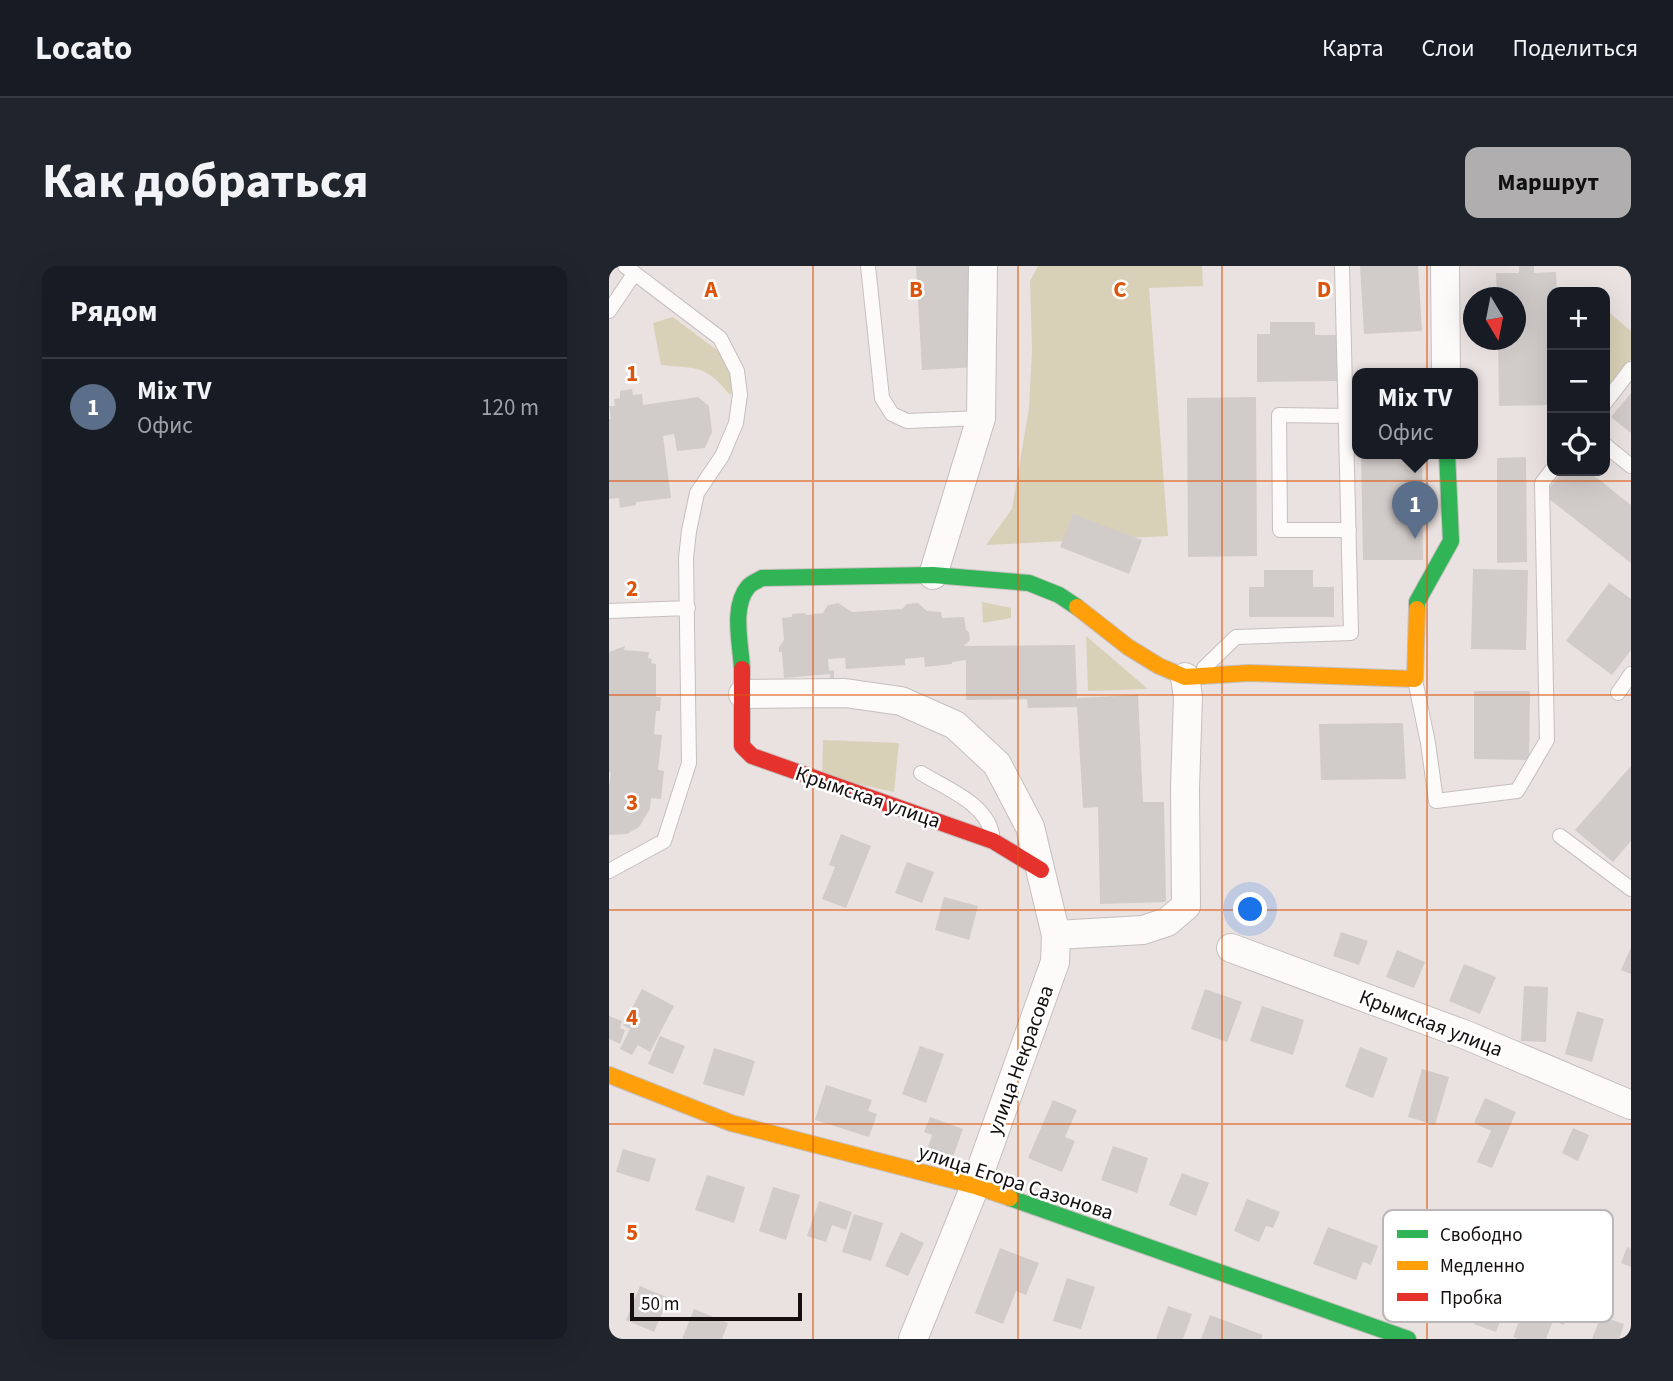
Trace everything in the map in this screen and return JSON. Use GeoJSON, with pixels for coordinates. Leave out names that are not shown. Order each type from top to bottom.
{"type":"FeatureCollection","features":[{"type":"Feature","properties":{"kind":"street"},"geometry":{"type":"LineString","coordinates":[[933,575],[982,418],[983,266]]}},
{"type":"Feature","properties":{"kind":"street"},"geometry":{"type":"LineString","coordinates":[[1445,266],[1445,368]]}},
{"type":"Feature","properties":{"kind":"street"},"geometry":{"type":"LineString","coordinates":[[1056,935],[1143,930],[1167,922],[1186,906],[1185,788],[1190,676],[1249,673],[1415,679],[1417,602],[1451,541],[1447,459]]}},
{"type":"Feature","properties":{"kind":"street","name":"Крымская улица"},"geometry":{"type":"LineString","coordinates":[[1041,870],[993,841],[752,757],[742,746],[743,694],[739,614],[742,597],[749,584],[762,578],[933,575],[1029,583],[1059,595],[1128,648],[1159,666],[1190,676]]}},
{"type":"Feature","properties":{"kind":"street","name":"улица Некрасова"},"geometry":{"type":"LineString","coordinates":[[743,694],[845,693],[879,697],[901,701],[955,725],[997,764],[1030,827],[1056,935],[1055,962],[975,1186],[913,1339]]}},
{"type":"Feature","properties":{"kind":"street","name":"Крымская улица"},"geometry":{"type":"LineString","coordinates":[[1231,948],[1466,1035],[1630,1104]]}},
{"type":"Feature","properties":{"kind":"street","name":"улица Егора Сазонова"},"geometry":{"type":"LineString","coordinates":[[609,1075],[731,1123],[975,1186],[1408,1339]]}},
{"type":"Feature","properties":{"kind":"lane"},"geometry":{"type":"LineString","coordinates":[[868,266],[882,398],[892,414],[907,421],[982,418]]}},
{"type":"Feature","properties":{"kind":"lane"},"geometry":{"type":"LineString","coordinates":[[1190,676],[1237,636],[1352,633],[1342,266]]}},
{"type":"Feature","properties":{"kind":"lane"},"geometry":{"type":"LineString","coordinates":[[609,311],[629,270],[720,338],[737,371],[740,395],[736,423],[722,456],[697,493],[689,531],[689,763],[664,841],[609,871]]}},
{"type":"Feature","properties":{"kind":"lane"},"geometry":{"type":"LineString","coordinates":[[1610,396],[1631,369]]}},
{"type":"Feature","properties":{"kind":"lane"},"geometry":{"type":"LineString","coordinates":[[1346,416],[1279,415],[1280,530],[1349,530]]}},
{"type":"Feature","properties":{"kind":"lane"},"geometry":{"type":"LineString","coordinates":[[1610,449],[1631,466]]}},
{"type":"Feature","properties":{"kind":"lane"},"geometry":{"type":"LineString","coordinates":[[1415,679],[1436,801],[1517,791],[1547,740],[1542,482],[1547,476]]}},
{"type":"Feature","properties":{"kind":"lane"},"geometry":{"type":"LineString","coordinates":[[609,611],[688,608]]}},
{"type":"Feature","properties":{"kind":"lane"},"geometry":{"type":"LineString","coordinates":[[1618,693],[1631,674]]}},
{"type":"Feature","properties":{"kind":"lane"},"geometry":{"type":"LineString","coordinates":[[921,773],[968,801],[988,820],[993,841]]}},
{"type":"Feature","properties":{"kind":"lane"},"geometry":{"type":"LineString","coordinates":[[1560,836],[1631,888]]}},
{"type":"Feature","properties":{"kind":"shaded area"},"geometry":{"type":"Polygon","coordinates":[[[1038,266],[1202,266],[1203,286],[1149,288],[1168,536],[986,545],[1012,509],[1029,408],[1032,350],[1030,281],[1038,266]]]}},
{"type":"Feature","properties":{"kind":"shaded area"},"geometry":{"type":"Polygon","coordinates":[[[1610,313],[1631,331],[1631,359],[1610,387],[1610,313]]]}},
{"type":"Feature","properties":{"kind":"shaded area"},"geometry":{"type":"Polygon","coordinates":[[[673,317],[726,357],[734,376],[735,393],[729,394],[713,377],[699,370],[661,365],[653,323],[673,317]]]}},
{"type":"Feature","properties":{"kind":"shaded area"},"geometry":{"type":"Polygon","coordinates":[[[982,602],[1011,608],[1011,618],[983,623],[982,602]]]}},
{"type":"Feature","properties":{"kind":"shaded area"},"geometry":{"type":"Polygon","coordinates":[[[1086,636],[1148,689],[1088,691],[1086,636]]]}},
{"type":"Feature","properties":{"kind":"shaded area"},"geometry":{"type":"Polygon","coordinates":[[[823,740],[899,743],[894,792],[822,776],[823,740]]]}},
{"type":"Feature","properties":{"kind":"building"},"geometry":{"type":"Polygon","coordinates":[[[916,266],[972,266],[977,367],[922,370],[916,266]]]}},
{"type":"Feature","properties":{"kind":"building"},"geometry":{"type":"Polygon","coordinates":[[[1360,266],[1418,266],[1422,331],[1364,334],[1360,266]]]}},
{"type":"Feature","properties":{"kind":"building"},"geometry":{"type":"Polygon","coordinates":[[[1519,266],[1534,266],[1534,273],[1556,272],[1557,287],[1547,287],[1547,405],[1499,406],[1498,350],[1526,350],[1526,287],[1497,287],[1496,273],[1519,273],[1519,266]]]}},
{"type":"Feature","properties":{"kind":"building"},"geometry":{"type":"Polygon","coordinates":[[[1270,322],[1315,322],[1315,335],[1337,335],[1337,381],[1257,382],[1257,334],[1270,334],[1270,322]]]}},
{"type":"Feature","properties":{"kind":"building"},"geometry":{"type":"Polygon","coordinates":[[[632,389],[633,395],[642,394],[643,405],[698,397],[709,406],[712,432],[705,448],[677,451],[674,434],[663,436],[671,498],[636,502],[636,505],[620,508],[619,498],[609,499],[609,406],[615,406],[614,399],[620,398],[620,391],[632,389]]]}},
{"type":"Feature","properties":{"kind":"building"},"geometry":{"type":"Polygon","coordinates":[[[1631,393],[1631,433],[1611,417],[1631,393]]]}},
{"type":"Feature","properties":{"kind":"building"},"geometry":{"type":"Polygon","coordinates":[[[1256,397],[1257,556],[1188,557],[1187,398],[1256,397]]]}},
{"type":"Feature","properties":{"kind":"building"},"geometry":{"type":"Polygon","coordinates":[[[1526,457],[1527,562],[1497,563],[1497,458],[1526,457]]]}},
{"type":"Feature","properties":{"kind":"building"},"geometry":{"type":"Polygon","coordinates":[[[1361,459],[1422,459],[1423,560],[1363,560],[1361,459]]]}},
{"type":"Feature","properties":{"kind":"building"},"geometry":{"type":"Polygon","coordinates":[[[1559,476],[1594,476],[1631,505],[1631,563],[1544,495],[1559,476]]]}},
{"type":"Feature","properties":{"kind":"building"},"geometry":{"type":"Polygon","coordinates":[[[1073,514],[1142,540],[1129,574],[1060,547],[1073,514]]]}},
{"type":"Feature","properties":{"kind":"building"},"geometry":{"type":"Polygon","coordinates":[[[1473,569],[1528,570],[1526,650],[1471,649],[1473,569]]]}},
{"type":"Feature","properties":{"kind":"building"},"geometry":{"type":"Polygon","coordinates":[[[1264,570],[1313,570],[1313,587],[1334,587],[1334,617],[1249,617],[1249,587],[1264,587],[1264,570]]]}},
{"type":"Feature","properties":{"kind":"building"},"geometry":{"type":"Polygon","coordinates":[[[1609,583],[1631,599],[1631,650],[1612,675],[1566,641],[1609,583]]]}},
{"type":"Feature","properties":{"kind":"building"},"geometry":{"type":"Polygon","coordinates":[[[838,603],[852,612],[902,609],[907,604],[918,603],[927,611],[941,612],[942,618],[964,617],[970,640],[964,646],[1075,645],[1077,698],[1138,695],[1143,802],[1164,802],[1166,902],[1100,904],[1098,807],[1083,808],[1077,707],[1028,708],[1027,699],[966,700],[966,660],[925,667],[924,657],[905,659],[905,665],[846,669],[845,658],[828,659],[829,671],[834,670],[834,678],[830,678],[830,674],[784,678],[782,652],[779,652],[784,640],[782,618],[792,617],[792,614],[823,613],[828,605],[838,603]]]}},
{"type":"Feature","properties":{"kind":"building"},"geometry":{"type":"Polygon","coordinates":[[[625,646],[624,650],[649,652],[648,658],[652,659],[651,663],[656,664],[656,697],[661,697],[660,711],[656,711],[654,734],[662,735],[658,770],[664,771],[661,799],[651,798],[650,809],[639,827],[627,834],[609,835],[609,652],[625,646]]]}},
{"type":"Feature","properties":{"kind":"building"},"geometry":{"type":"Polygon","coordinates":[[[1474,691],[1530,691],[1529,760],[1474,759],[1474,691]]]}},
{"type":"Feature","properties":{"kind":"building"},"geometry":{"type":"Polygon","coordinates":[[[1403,723],[1406,779],[1321,780],[1319,724],[1403,723]]]}},
{"type":"Feature","properties":{"kind":"building"},"geometry":{"type":"Polygon","coordinates":[[[1631,766],[1631,841],[1613,862],[1575,830],[1631,766]]]}},
{"type":"Feature","properties":{"kind":"building"},"geometry":{"type":"Polygon","coordinates":[[[841,834],[871,846],[846,908],[822,899],[835,867],[829,865],[841,834]]]}},
{"type":"Feature","properties":{"kind":"building"},"geometry":{"type":"Polygon","coordinates":[[[907,862],[934,872],[922,903],[895,893],[907,862]]]}},
{"type":"Feature","properties":{"kind":"building"},"geometry":{"type":"Polygon","coordinates":[[[944,897],[978,906],[969,940],[935,930],[944,897]]]}},
{"type":"Feature","properties":{"kind":"building"},"geometry":{"type":"Polygon","coordinates":[[[1341,932],[1368,941],[1359,965],[1333,956],[1341,932]]]}},
{"type":"Feature","properties":{"kind":"building"},"geometry":{"type":"Polygon","coordinates":[[[1631,947],[1631,974],[1621,970],[1631,947]]]}},
{"type":"Feature","properties":{"kind":"building"},"geometry":{"type":"Polygon","coordinates":[[[1397,950],[1425,962],[1414,988],[1386,977],[1397,950]]]}},
{"type":"Feature","properties":{"kind":"building"},"geometry":{"type":"Polygon","coordinates":[[[1464,964],[1496,977],[1480,1014],[1449,1001],[1464,964]]]}},
{"type":"Feature","properties":{"kind":"building"},"geometry":{"type":"Polygon","coordinates":[[[1524,986],[1548,987],[1546,1042],[1521,1041],[1524,986]]]}},
{"type":"Feature","properties":{"kind":"building"},"geometry":{"type":"Polygon","coordinates":[[[642,989],[674,1006],[650,1052],[638,1045],[632,1055],[620,1049],[630,1029],[623,1025],[642,989]]]}},
{"type":"Feature","properties":{"kind":"building"},"geometry":{"type":"Polygon","coordinates":[[[1205,989],[1242,1002],[1227,1042],[1191,1029],[1205,989]]]}},
{"type":"Feature","properties":{"kind":"building"},"geometry":{"type":"Polygon","coordinates":[[[1262,1006],[1304,1020],[1293,1055],[1250,1041],[1262,1006]]]}},
{"type":"Feature","properties":{"kind":"building"},"geometry":{"type":"Polygon","coordinates":[[[1577,1011],[1604,1019],[1592,1062],[1565,1054],[1577,1011]]]}},
{"type":"Feature","properties":{"kind":"building"},"geometry":{"type":"Polygon","coordinates":[[[609,1016],[622,1021],[620,1028],[625,1030],[620,1044],[609,1039],[609,1016]]]}},
{"type":"Feature","properties":{"kind":"building"},"geometry":{"type":"Polygon","coordinates":[[[660,1036],[685,1046],[673,1074],[648,1064],[660,1036]]]}},
{"type":"Feature","properties":{"kind":"building"},"geometry":{"type":"Polygon","coordinates":[[[920,1046],[944,1054],[926,1103],[902,1094],[920,1046]]]}},
{"type":"Feature","properties":{"kind":"building"},"geometry":{"type":"Polygon","coordinates":[[[1360,1047],[1388,1058],[1373,1098],[1345,1087],[1360,1047]]]}},
{"type":"Feature","properties":{"kind":"building"},"geometry":{"type":"Polygon","coordinates":[[[714,1048],[755,1061],[744,1096],[703,1084],[714,1048]]]}},
{"type":"Feature","properties":{"kind":"building"},"geometry":{"type":"Polygon","coordinates":[[[1422,1069],[1449,1077],[1435,1125],[1408,1117],[1422,1069]]]}},
{"type":"Feature","properties":{"kind":"building"},"geometry":{"type":"Polygon","coordinates":[[[826,1085],[872,1100],[868,1111],[877,1114],[869,1137],[815,1120],[826,1085]]]}},
{"type":"Feature","properties":{"kind":"building"},"geometry":{"type":"Polygon","coordinates":[[[1485,1098],[1516,1112],[1492,1168],[1477,1162],[1491,1131],[1474,1123],[1485,1098]]]}},
{"type":"Feature","properties":{"kind":"building"},"geometry":{"type":"Polygon","coordinates":[[[1053,1100],[1077,1110],[1065,1137],[1075,1141],[1062,1172],[1028,1158],[1053,1100]]]}},
{"type":"Feature","properties":{"kind":"building"},"geometry":{"type":"Polygon","coordinates":[[[930,1117],[963,1129],[950,1165],[925,1156],[932,1135],[924,1132],[930,1117]]]}},
{"type":"Feature","properties":{"kind":"building"},"geometry":{"type":"Polygon","coordinates":[[[1573,1128],[1589,1135],[1578,1161],[1562,1153],[1573,1128]]]}},
{"type":"Feature","properties":{"kind":"building"},"geometry":{"type":"Polygon","coordinates":[[[1113,1146],[1148,1158],[1137,1193],[1101,1180],[1113,1146]]]}},
{"type":"Feature","properties":{"kind":"building"},"geometry":{"type":"Polygon","coordinates":[[[623,1149],[656,1159],[649,1182],[616,1172],[623,1149]]]}},
{"type":"Feature","properties":{"kind":"building"},"geometry":{"type":"Polygon","coordinates":[[[1182,1173],[1209,1183],[1196,1216],[1169,1205],[1182,1173]]]}},
{"type":"Feature","properties":{"kind":"building"},"geometry":{"type":"Polygon","coordinates":[[[707,1175],[745,1187],[734,1223],[695,1210],[707,1175]]]}},
{"type":"Feature","properties":{"kind":"building"},"geometry":{"type":"Polygon","coordinates":[[[773,1187],[800,1195],[786,1240],[759,1231],[773,1187]]]}},
{"type":"Feature","properties":{"kind":"building"},"geometry":{"type":"Polygon","coordinates":[[[1247,1199],[1280,1212],[1273,1228],[1266,1226],[1259,1242],[1234,1231],[1247,1199]]]}},
{"type":"Feature","properties":{"kind":"building"},"geometry":{"type":"Polygon","coordinates":[[[819,1201],[852,1212],[846,1230],[832,1225],[826,1242],[807,1236],[819,1201]]]}},
{"type":"Feature","properties":{"kind":"building"},"geometry":{"type":"Polygon","coordinates":[[[854,1214],[883,1223],[871,1261],[842,1252],[854,1214]]]}},
{"type":"Feature","properties":{"kind":"building"},"geometry":{"type":"Polygon","coordinates":[[[1328,1227],[1378,1246],[1371,1265],[1363,1262],[1356,1280],[1313,1264],[1328,1227]]]}},
{"type":"Feature","properties":{"kind":"building"},"geometry":{"type":"Polygon","coordinates":[[[901,1232],[924,1243],[908,1276],[885,1266],[901,1232]]]}},
{"type":"Feature","properties":{"kind":"building"},"geometry":{"type":"Polygon","coordinates":[[[1627,1247],[1631,1249],[1631,1267],[1621,1263],[1627,1247]]]}},
{"type":"Feature","properties":{"kind":"building"},"geometry":{"type":"Polygon","coordinates":[[[1000,1248],[1039,1263],[1026,1295],[1016,1291],[1003,1324],[975,1313],[1000,1248]]]}},
{"type":"Feature","properties":{"kind":"building"},"geometry":{"type":"Polygon","coordinates":[[[1067,1278],[1095,1287],[1081,1329],[1053,1321],[1067,1278]]]}},
{"type":"Feature","properties":{"kind":"building"},"geometry":{"type":"Polygon","coordinates":[[[640,1286],[669,1298],[654,1332],[626,1320],[640,1286]]]}},
{"type":"Feature","properties":{"kind":"building"},"geometry":{"type":"Polygon","coordinates":[[[1168,1306],[1192,1314],[1183,1339],[1156,1339],[1168,1306]]]}},
{"type":"Feature","properties":{"kind":"building"},"geometry":{"type":"Polygon","coordinates":[[[694,1309],[728,1323],[722,1339],[682,1339],[694,1309]]]}},
{"type":"Feature","properties":{"kind":"building"},"geometry":{"type":"Polygon","coordinates":[[[1210,1315],[1263,1335],[1261,1339],[1201,1339],[1210,1315]]]}},
{"type":"Feature","properties":{"kind":"building"},"geometry":{"type":"Polygon","coordinates":[[[1613,1320],[1624,1324],[1619,1339],[1592,1339],[1599,1322],[1613,1320]]]}},
{"type":"Feature","properties":{"kind":"building"},"geometry":{"type":"Polygon","coordinates":[[[1475,1322],[1500,1322],[1496,1332],[1474,1324],[1475,1322]]]}},
{"type":"Feature","properties":{"kind":"building"},"geometry":{"type":"Polygon","coordinates":[[[1519,1322],[1553,1322],[1546,1339],[1513,1337],[1519,1322]]]}},
{"type":"Feature","properties":{"kind":"traffic: fast"},"geometry":{"type":"LineString","coordinates":[[1417,609],[1417,602],[1451,541],[1447,459]]}},
{"type":"Feature","properties":{"kind":"traffic: fast"},"geometry":{"type":"LineString","coordinates":[[742,669],[738,626],[740,605],[748,587],[762,578],[933,575],[1029,583],[1059,595],[1077,607]]}},
{"type":"Feature","properties":{"kind":"traffic: fast"},"geometry":{"type":"LineString","coordinates":[[1010,1198],[1408,1339]]}},
{"type":"Feature","properties":{"kind":"traffic: slow"},"geometry":{"type":"LineString","coordinates":[[1077,607],[1128,647],[1159,666],[1185,677],[1249,673],[1415,679],[1417,609]]}},
{"type":"Feature","properties":{"kind":"traffic: slow"},"geometry":{"type":"LineString","coordinates":[[609,1075],[731,1123],[975,1186],[1010,1198]]}},
{"type":"Feature","properties":{"kind":"traffic: jam"},"geometry":{"type":"LineString","coordinates":[[742,669],[742,746],[752,756],[993,841],[1041,870]]}},
{"type":"Feature","properties":{"kind":"place","name":"Mix TV"},"geometry":{"type":"Point","coordinates":[1415,539]}}]}
